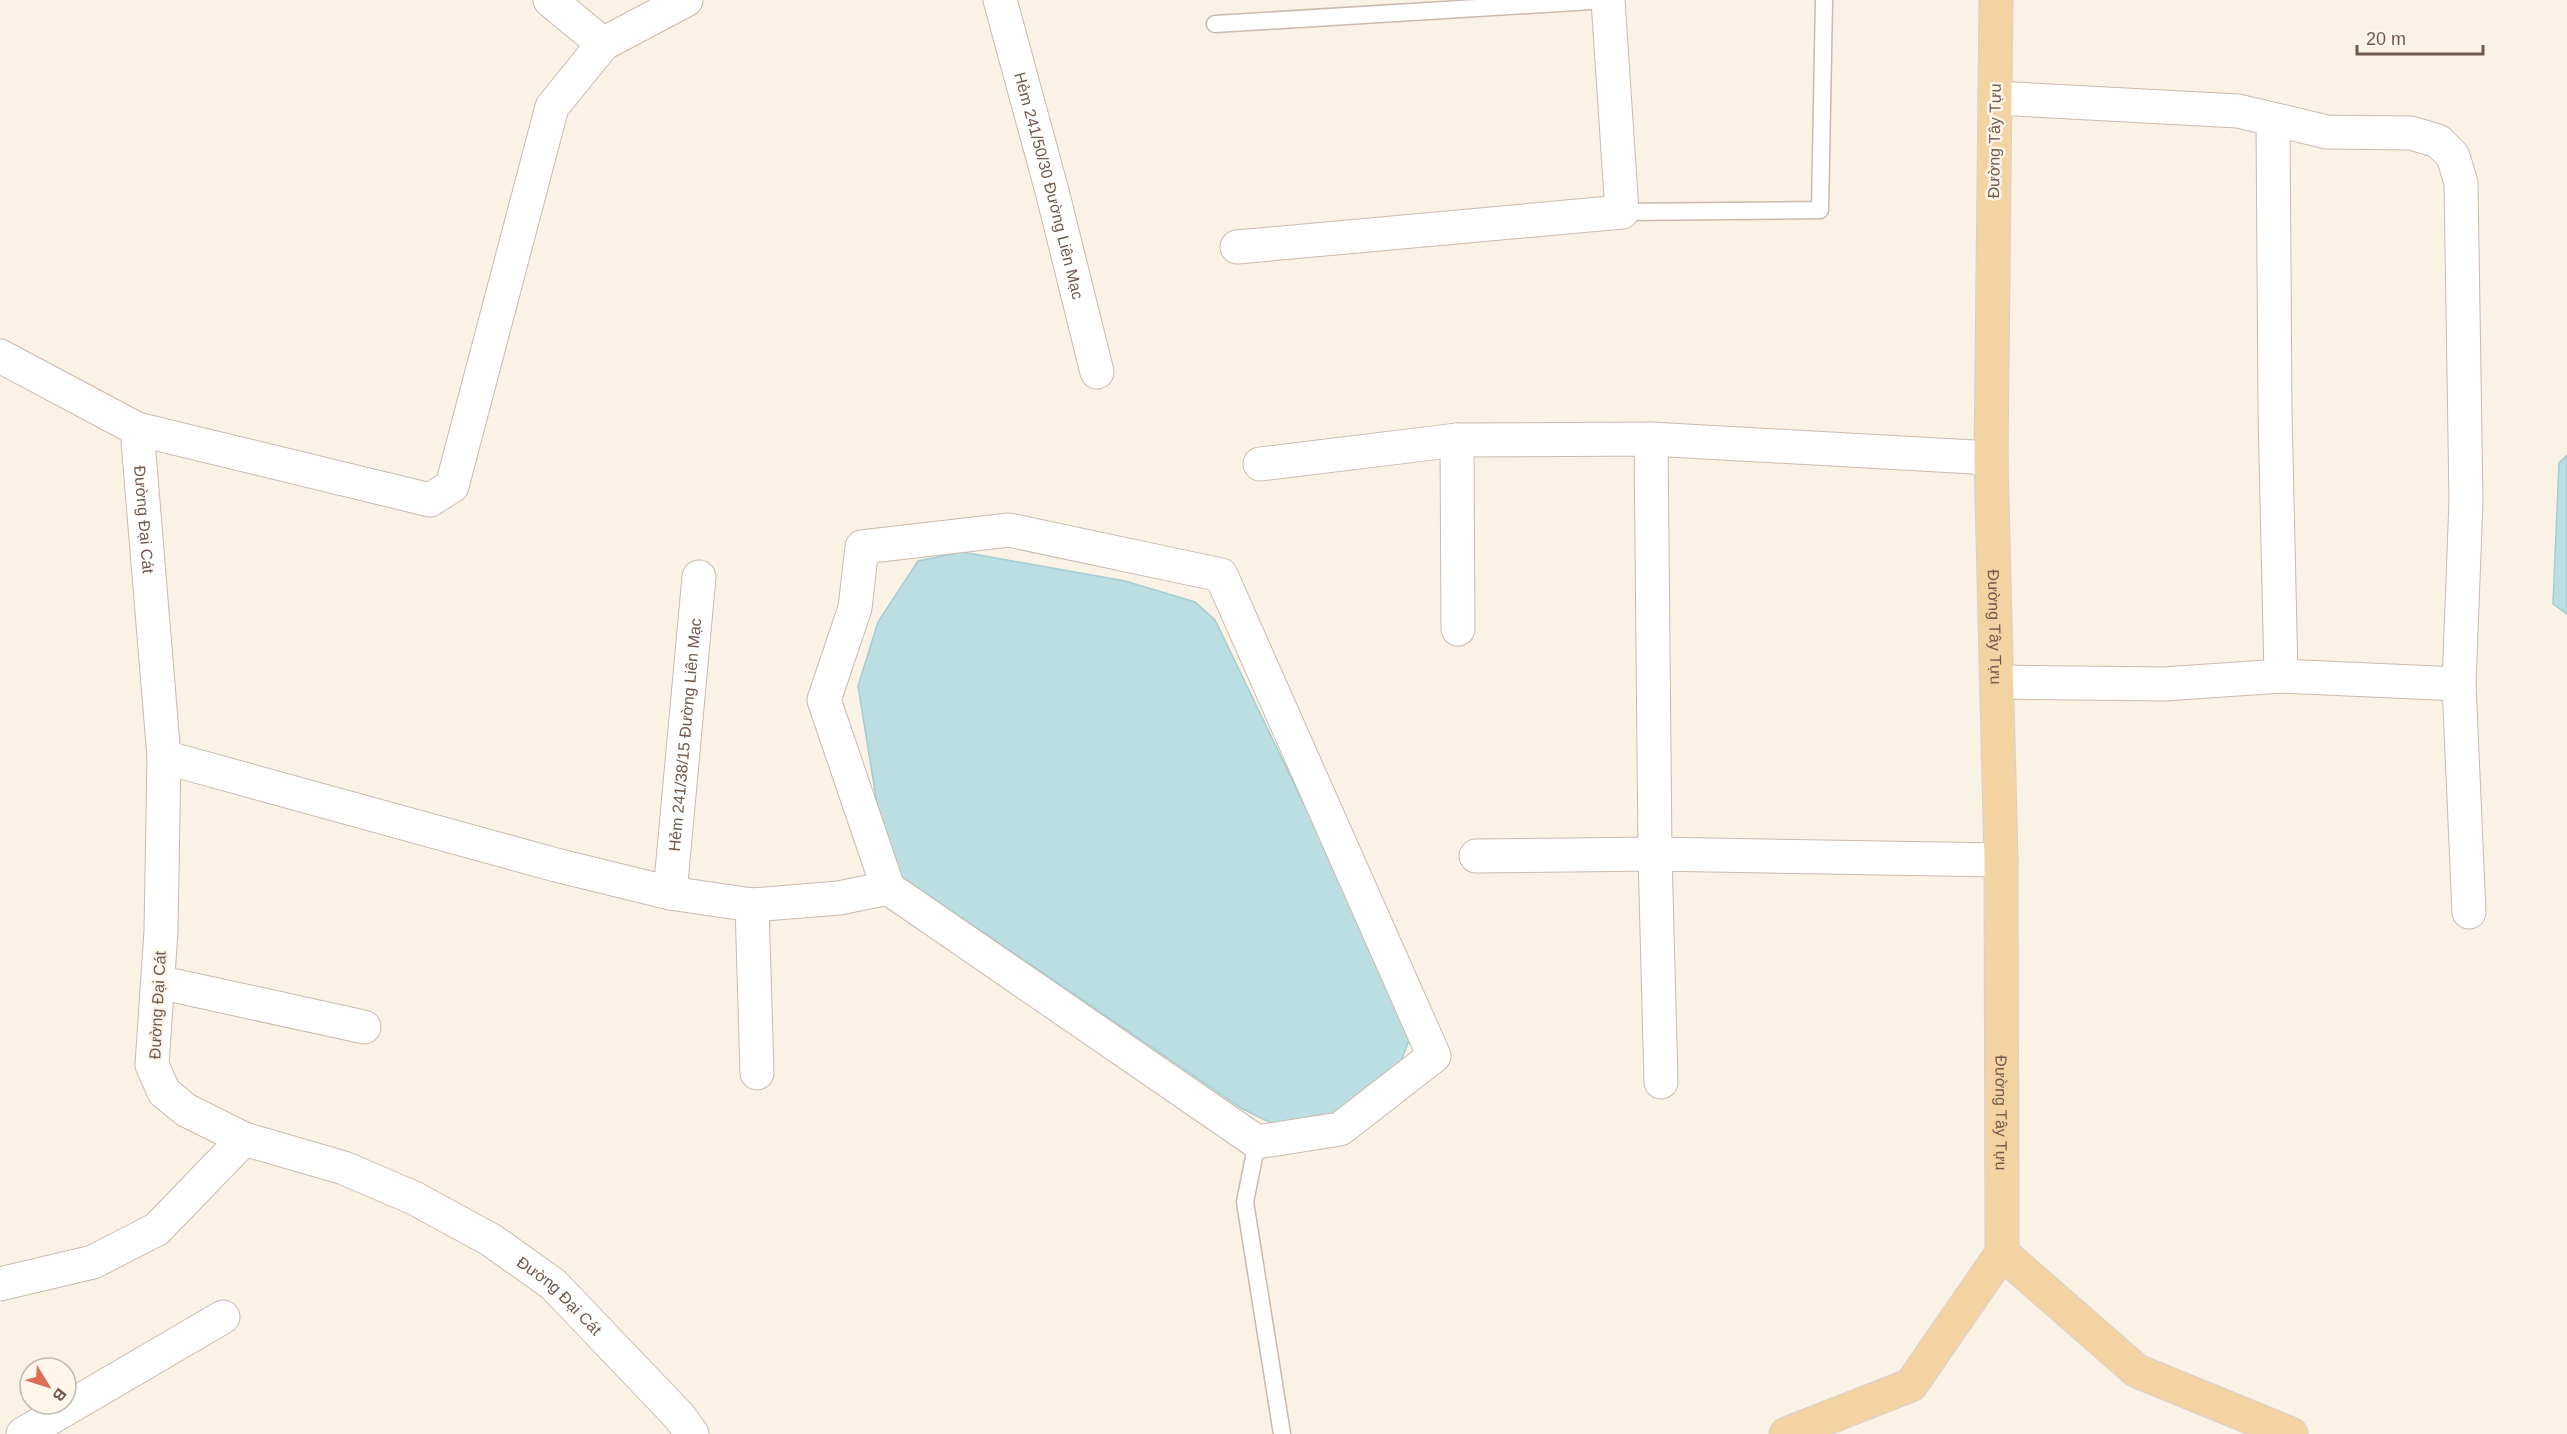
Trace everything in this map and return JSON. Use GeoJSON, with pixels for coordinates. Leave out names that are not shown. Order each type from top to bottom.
{"type":"FeatureCollection","features":[{"type":"Feature","properties":{"kind":"main road","name":"Đường Tây Tựu"},"geometry":{"type":"LineString","coordinates":[[1996,0],[1992,458],[2001,860],[2002,1253]]}},
{"type":"Feature","properties":{"kind":"main road"},"geometry":{"type":"LineString","coordinates":[[1786,1434],[1911,1385],[2002,1253],[2138,1371],[2291,1434]]}},
{"type":"Feature","properties":{"kind":"street"},"geometry":{"type":"LineString","coordinates":[[550,0],[603,44]]}},
{"type":"Feature","properties":{"kind":"street"},"geometry":{"type":"LineString","coordinates":[[0,356],[137,429],[430,500],[452,486],[552,107],[603,44],[686,0]]}},
{"type":"Feature","properties":{"kind":"street","name":"Hẻm 241/50/30 Đường Liên Mạc"},"geometry":{"type":"LineString","coordinates":[[1000,0],[1052,191],[1097,372]]}},
{"type":"Feature","properties":{"kind":"street"},"geometry":{"type":"LineString","coordinates":[[1237,248],[1622,212],[1608,0]]}},
{"type":"Feature","properties":{"kind":"street"},"geometry":{"type":"LineString","coordinates":[[1995,98],[2238,111],[2327,132],[2411,133],[2438,141],[2453,156],[2462,183],[2466,501],[2459,684],[2469,912]]}},
{"type":"Feature","properties":{"kind":"street"},"geometry":{"type":"LineString","coordinates":[[2273,120],[2275,411],[2281,676]]}},
{"type":"Feature","properties":{"kind":"street","name":"Đường Đại Cát"},"geometry":{"type":"LineString","coordinates":[[137,429],[164,757],[158,982],[152,1065],[164,1092],[186,1110],[244,1139],[344,1168],[414,1198],[491,1240],[553,1284],[679,1416],[692,1434]]}},
{"type":"Feature","properties":{"kind":"street"},"geometry":{"type":"LineString","coordinates":[[1260,464],[1457,440],[1651,439],[1992,458]]}},
{"type":"Feature","properties":{"kind":"street"},"geometry":{"type":"LineString","coordinates":[[1651,439],[1655,854],[1661,1082]]}},
{"type":"Feature","properties":{"kind":"street"},"geometry":{"type":"LineString","coordinates":[[1457,440],[1458,629]]}},
{"type":"Feature","properties":{"kind":"street"},"geometry":{"type":"LineString","coordinates":[[1010,530],[1221,575],[1434,1056],[1340,1129],[1257,1142],[888,888],[824,700],[855,608],[862,547],[1010,530]]}},
{"type":"Feature","properties":{"kind":"street","name":"Hẻm 241/38/15 Đường Liên Mạc"},"geometry":{"type":"LineString","coordinates":[[670,892],[699,577]]}},
{"type":"Feature","properties":{"kind":"street"},"geometry":{"type":"LineString","coordinates":[[1998,682],[2163,684],[2281,676],[2459,684]]}},
{"type":"Feature","properties":{"kind":"street"},"geometry":{"type":"LineString","coordinates":[[164,757],[556,865],[670,892],[752,905],[839,898],[888,888]]}},
{"type":"Feature","properties":{"kind":"street"},"geometry":{"type":"LineString","coordinates":[[1476,856],[1655,854],[2001,860]]}},
{"type":"Feature","properties":{"kind":"street"},"geometry":{"type":"LineString","coordinates":[[752,905],[757,1073]]}},
{"type":"Feature","properties":{"kind":"street"},"geometry":{"type":"LineString","coordinates":[[158,982],[364,1027]]}},
{"type":"Feature","properties":{"kind":"street"},"geometry":{"type":"LineString","coordinates":[[0,1284],[93,1262],[157,1229],[244,1139]]}},
{"type":"Feature","properties":{"kind":"street"},"geometry":{"type":"LineString","coordinates":[[24,1434],[223,1317]]}},
{"type":"Feature","properties":{"kind":"lane"},"geometry":{"type":"LineString","coordinates":[[1215,24],[1608,0]]}},
{"type":"Feature","properties":{"kind":"lane"},"geometry":{"type":"LineString","coordinates":[[1622,212],[1820,210],[1824,0]]}},
{"type":"Feature","properties":{"kind":"lane"},"geometry":{"type":"LineString","coordinates":[[1257,1142],[1245,1202],[1282,1434]]}},
{"type":"Feature","properties":{"kind":"water"},"geometry":{"type":"Polygon","coordinates":[[[2567,455],[2567,614],[2553,604],[2559,463],[2567,455]]]}},
{"type":"Feature","properties":{"kind":"water"},"geometry":{"type":"Polygon","coordinates":[[[962,552],[1125,581],[1195,602],[1215,620],[1413,1030],[1398,1069],[1323,1121],[1273,1124],[1241,1108],[896,873],[884,847],[858,686],[878,622],[918,561],[962,552]]]}}]}
